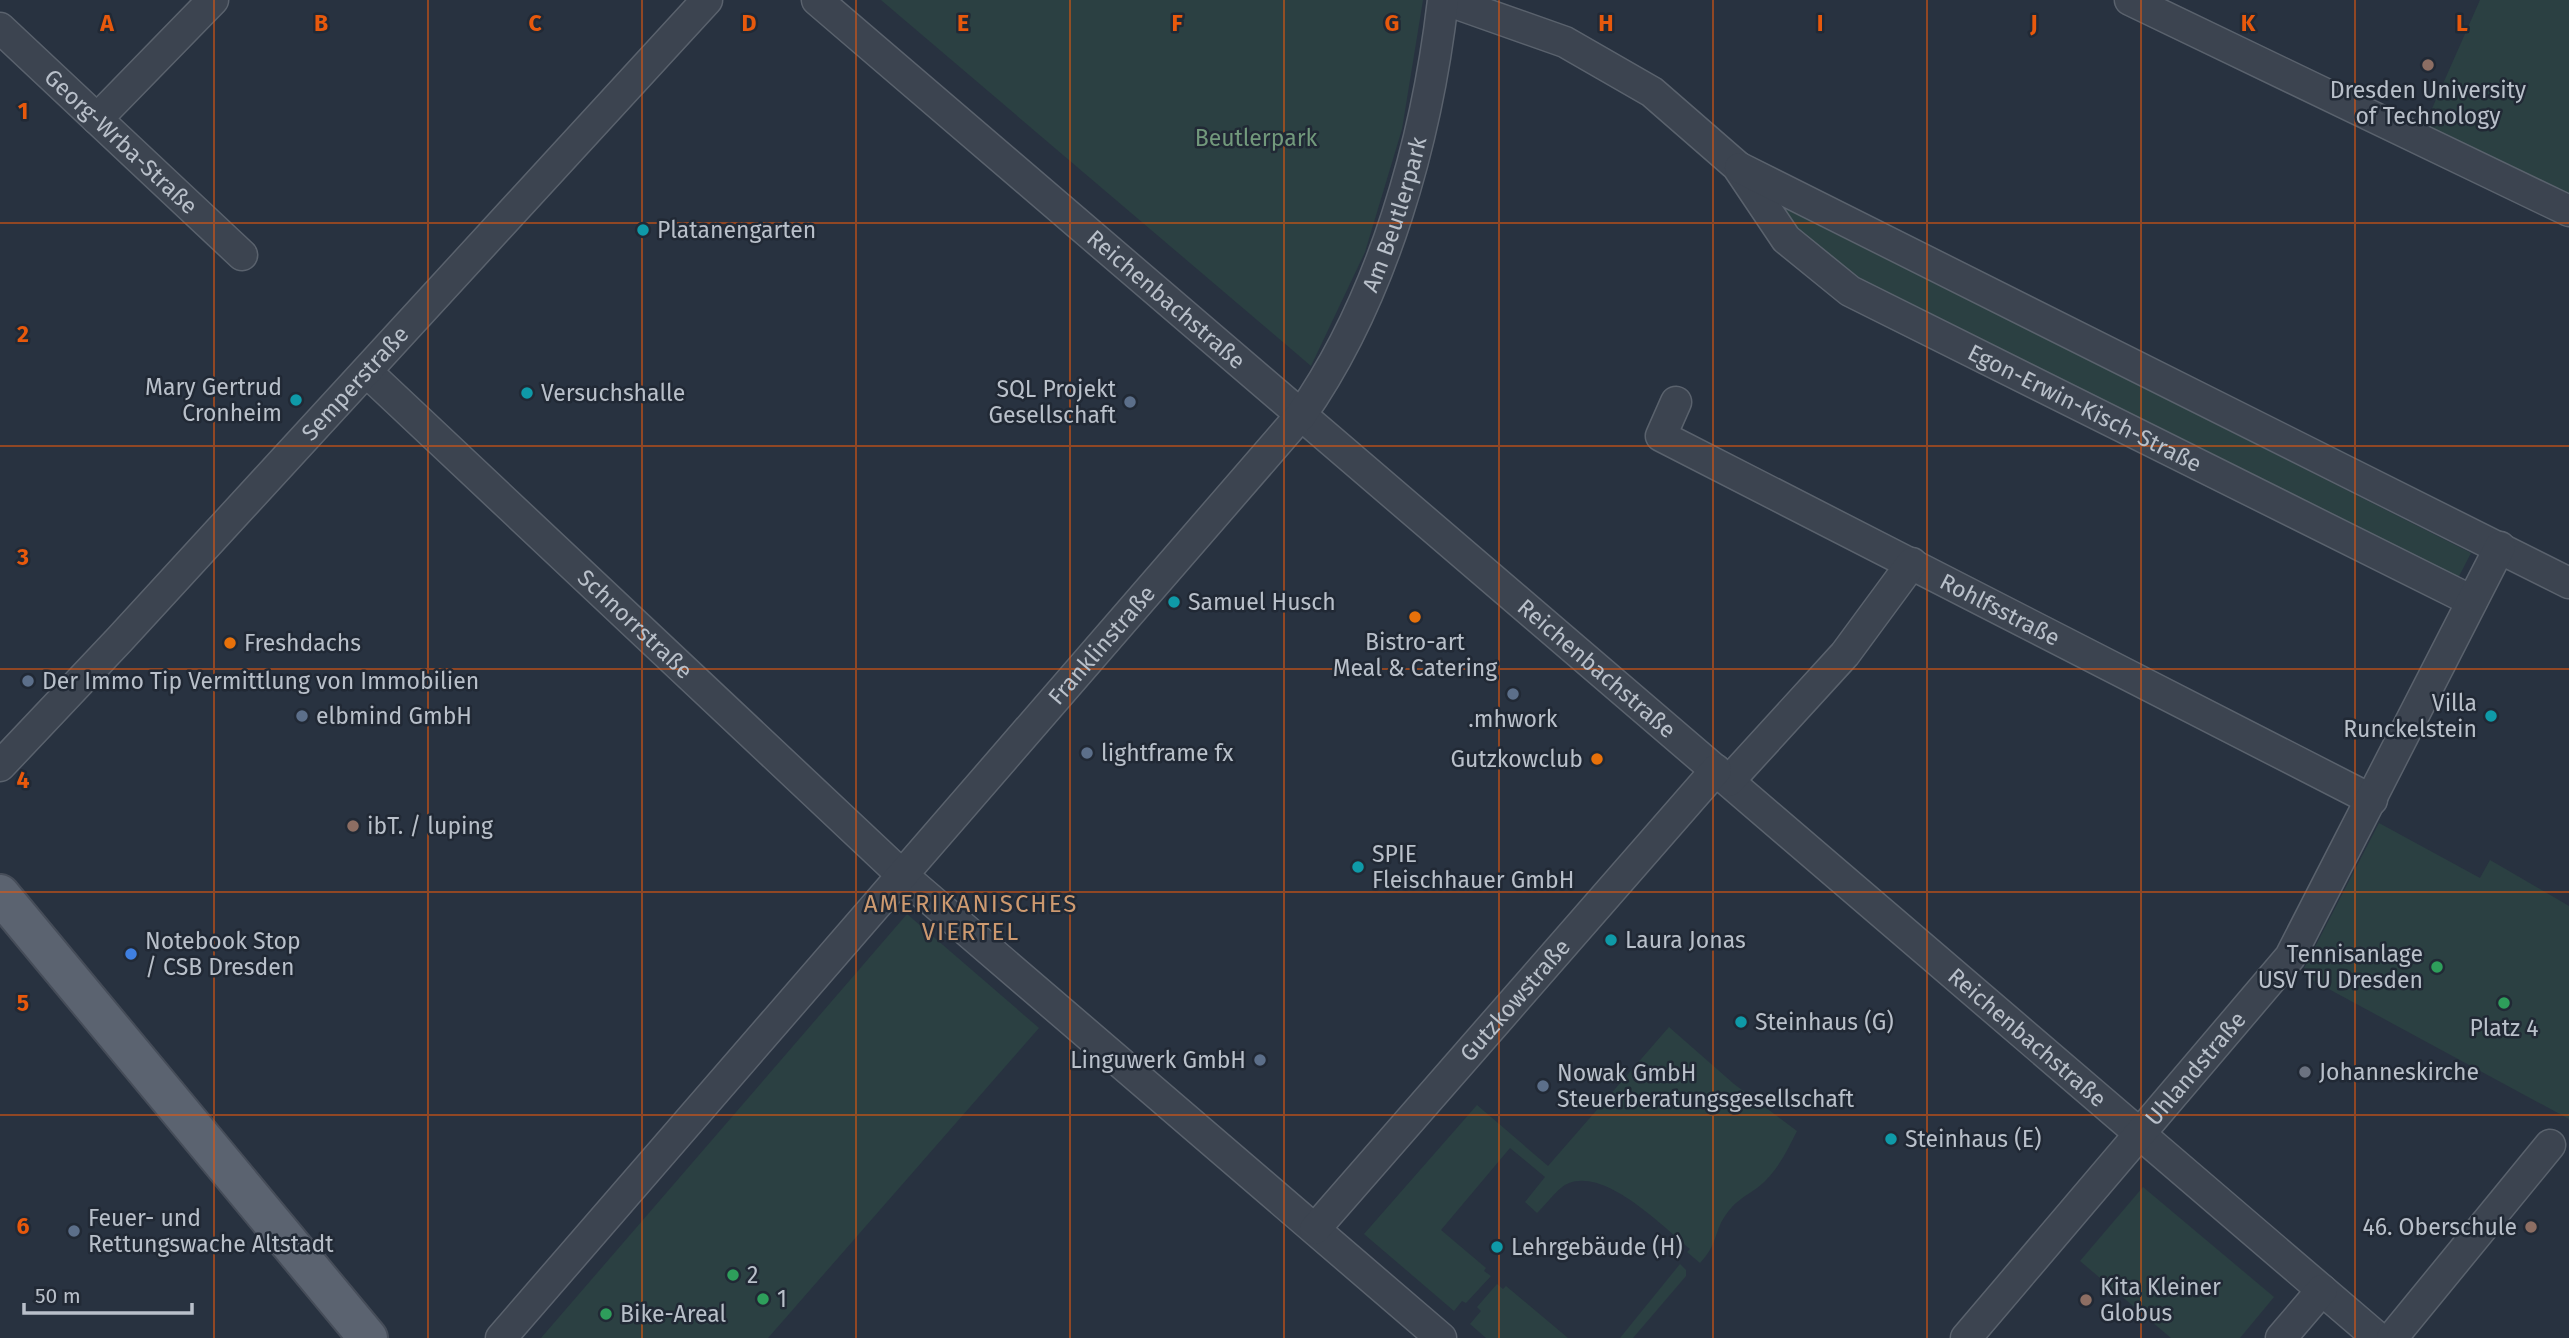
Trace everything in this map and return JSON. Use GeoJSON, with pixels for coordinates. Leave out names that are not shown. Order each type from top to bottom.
{"type":"FeatureCollection","features":[{"type":"Feature","properties":{"kind":"main road"},"geometry":{"type":"LineString","coordinates":[[0,894],[368,1338]]}},
{"type":"Feature","properties":{"kind":"street"},"geometry":{"type":"LineString","coordinates":[[97,119],[213,0]]}},
{"type":"Feature","properties":{"kind":"street","name":"Semperstraße"},"geometry":{"type":"LineString","coordinates":[[0,766],[367,372],[707,0]]}},
{"type":"Feature","properties":{"kind":"street","name":"Reichenbachstraße"},"geometry":{"type":"LineString","coordinates":[[817,0],[2378,1338]]}},
{"type":"Feature","properties":{"kind":"street","name":"Am Beutlerpark"},"geometry":{"type":"LineString","coordinates":[[1301,415],[1325,382],[1369,289],[1416,155],[1444,0]]}},
{"type":"Feature","properties":{"kind":"street","name":"Egon-Erwin-Kisch-Straße"},"geometry":{"type":"LineString","coordinates":[[1444,0],[1565,42],[1652,92],[1737,166],[2569,583]]}},
{"type":"Feature","properties":{"kind":"street"},"geometry":{"type":"LineString","coordinates":[[2130,0],[2569,211]]}},
{"type":"Feature","properties":{"kind":"street","name":"Georg-Wrba-Straße"},"geometry":{"type":"LineString","coordinates":[[0,28],[242,255]]}},
{"type":"Feature","properties":{"kind":"street","name":"Egon-Erwin-Kisch-Straße"},"geometry":{"type":"LineString","coordinates":[[1737,166],[1786,239],[1850,292],[2472,601]]}},
{"type":"Feature","properties":{"kind":"street","name":"Schnorrstraße"},"geometry":{"type":"LineString","coordinates":[[367,372],[902,875],[1441,1338]]}},
{"type":"Feature","properties":{"kind":"street","name":"Rohlfsstraße"},"geometry":{"type":"LineString","coordinates":[[1675,402],[1661,436],[2372,800]]}},
{"type":"Feature","properties":{"kind":"street","name":"Franklinstraße"},"geometry":{"type":"LineString","coordinates":[[501,1338],[1301,415]]}},
{"type":"Feature","properties":{"kind":"street","name":"Uhlandstraße"},"geometry":{"type":"LineString","coordinates":[[1966,1338],[2290,957],[2500,547]]}},
{"type":"Feature","properties":{"kind":"street","name":"Gutzkowstraße"},"geometry":{"type":"LineString","coordinates":[[1315,1229],[1722,776],[1845,654],[1912,563]]}},
{"type":"Feature","properties":{"kind":"street"},"geometry":{"type":"LineString","coordinates":[[2392,1338],[2550,1145]]}},
{"type":"Feature","properties":{"kind":"street"},"geometry":{"type":"LineString","coordinates":[[2281,1338],[2322,1290]]}},
{"type":"Feature","properties":{"kind":"green space","name":"Beutlerpark"},"geometry":{"type":"Polygon","coordinates":[[[881,0],[1423,0],[1402,129],[1365,252],[1311,366],[881,0]]]}},
{"type":"Feature","properties":{"kind":"green space"},"geometry":{"type":"Polygon","coordinates":[[[2480,0],[2569,0],[2569,199],[2423,129],[2480,0]]]}},
{"type":"Feature","properties":{"kind":"green space"},"geometry":{"type":"Polygon","coordinates":[[[1771,199],[2471,553],[2456,582],[1825,262],[1771,199]]]}},
{"type":"Feature","properties":{"kind":"green space","name":"Tennisanlage USV TU Dresden"},"geometry":{"type":"Polygon","coordinates":[[[2379,823],[2480,878],[2490,860],[2569,906],[2569,1119],[2301,974],[2379,823]]]}},
{"type":"Feature","properties":{"kind":"green space"},"geometry":{"type":"Polygon","coordinates":[[[907,914],[1039,1028],[768,1338],[541,1338],[907,914]]]}},
{"type":"Feature","properties":{"kind":"green space"},"geometry":{"type":"Polygon","coordinates":[[[1669,1027],[1734,1084],[1797,1131],[1770,1176],[1728,1211],[1710,1250],[1700,1263],[1687,1252],[1690,1249],[1649,1214],[1600,1184],[1584,1181],[1569,1183],[1556,1192],[1537,1213],[1525,1202],[1545,1177],[1510,1148],[1441,1230],[1486,1268],[1484,1271],[1491,1276],[1466,1303],[1462,1301],[1454,1311],[1364,1234],[1477,1105],[1548,1166],[1669,1027]]]}},
{"type":"Feature","properties":{"kind":"green space"},"geometry":{"type":"Polygon","coordinates":[[[2143,1187],[2274,1297],[2240,1338],[2171,1338],[2080,1261],[2143,1187]]]}},
{"type":"Feature","properties":{"kind":"green space"},"geometry":{"type":"Polygon","coordinates":[[[1680,1264],[1686,1270],[1686,1276],[1633,1338],[1620,1338],[1680,1264]]]}},
{"type":"Feature","properties":{"kind":"green space"},"geometry":{"type":"Polygon","coordinates":[[[1497,1284],[1503,1289],[1506,1286],[1568,1338],[1486,1338],[1470,1324],[1481,1311],[1477,1307],[1497,1284]]]}},
{"type":"Feature","properties":{"kind":"place","name":"Dresden University of Technology"},"geometry":{"type":"Point","coordinates":[2428,65]}},
{"type":"Feature","properties":{"kind":"place","name":"Platanengarten"},"geometry":{"type":"Point","coordinates":[643,230]}},
{"type":"Feature","properties":{"kind":"place","name":"Versuchshalle"},"geometry":{"type":"Point","coordinates":[527,393]}},
{"type":"Feature","properties":{"kind":"place","name":"Mary Gertrud Cronheim"},"geometry":{"type":"Point","coordinates":[296,400]}},
{"type":"Feature","properties":{"kind":"place","name":"SQL Projekt Gesellschaft"},"geometry":{"type":"Point","coordinates":[1130,402]}},
{"type":"Feature","properties":{"kind":"place","name":"Samuel Husch"},"geometry":{"type":"Point","coordinates":[1174,602]}},
{"type":"Feature","properties":{"kind":"place","name":"Bistro-art Meal & Catering"},"geometry":{"type":"Point","coordinates":[1415,617]}},
{"type":"Feature","properties":{"kind":"place","name":"Freshdachs"},"geometry":{"type":"Point","coordinates":[230,643]}},
{"type":"Feature","properties":{"kind":"place","name":"Der Immo Tip Vermittlung von Immobilien"},"geometry":{"type":"Point","coordinates":[28,681]}},
{"type":"Feature","properties":{"kind":"place","name":".mhwork"},"geometry":{"type":"Point","coordinates":[1513,694]}},
{"type":"Feature","properties":{"kind":"place","name":"elbmind GmbH"},"geometry":{"type":"Point","coordinates":[302,716]}},
{"type":"Feature","properties":{"kind":"place","name":"Villa Runckelstein"},"geometry":{"type":"Point","coordinates":[2491,716]}},
{"type":"Feature","properties":{"kind":"place","name":"lightframe fx"},"geometry":{"type":"Point","coordinates":[1087,753]}},
{"type":"Feature","properties":{"kind":"place","name":"Gutzkowclub"},"geometry":{"type":"Point","coordinates":[1597,759]}},
{"type":"Feature","properties":{"kind":"place","name":"ibT. / luping"},"geometry":{"type":"Point","coordinates":[353,826]}},
{"type":"Feature","properties":{"kind":"place","name":"SPIE Fleischhauer GmbH"},"geometry":{"type":"Point","coordinates":[1358,867]}},
{"type":"Feature","properties":{"kind":"place","name":"Laura Jonas"},"geometry":{"type":"Point","coordinates":[1611,940]}},
{"type":"Feature","properties":{"kind":"place","name":"Notebook Stop / CSB Dresden"},"geometry":{"type":"Point","coordinates":[131,954]}},
{"type":"Feature","properties":{"kind":"place","name":"Tennisanlage USV TU Dresden"},"geometry":{"type":"Point","coordinates":[2437,967]}},
{"type":"Feature","properties":{"kind":"place","name":"Platz 4"},"geometry":{"type":"Point","coordinates":[2504,1003]}},
{"type":"Feature","properties":{"kind":"place","name":"Steinhaus (G)"},"geometry":{"type":"Point","coordinates":[1741,1022]}},
{"type":"Feature","properties":{"kind":"place","name":"Linguwerk GmbH"},"geometry":{"type":"Point","coordinates":[1260,1060]}},
{"type":"Feature","properties":{"kind":"place","name":"Johanneskirche"},"geometry":{"type":"Point","coordinates":[2305,1072]}},
{"type":"Feature","properties":{"kind":"place","name":"Nowak GmbH Steuerberatungsgesellschaft"},"geometry":{"type":"Point","coordinates":[1543,1086]}},
{"type":"Feature","properties":{"kind":"place","name":"Steinhaus (E)"},"geometry":{"type":"Point","coordinates":[1891,1139]}},
{"type":"Feature","properties":{"kind":"place","name":"46. Oberschule"},"geometry":{"type":"Point","coordinates":[2531,1227]}},
{"type":"Feature","properties":{"kind":"place","name":"Feuer- und Rettungswache Altstadt"},"geometry":{"type":"Point","coordinates":[74,1231]}},
{"type":"Feature","properties":{"kind":"place","name":"Lehrgebäude (H)"},"geometry":{"type":"Point","coordinates":[1497,1247]}},
{"type":"Feature","properties":{"kind":"place","name":"2"},"geometry":{"type":"Point","coordinates":[733,1275]}},
{"type":"Feature","properties":{"kind":"place","name":"1"},"geometry":{"type":"Point","coordinates":[763,1299]}},
{"type":"Feature","properties":{"kind":"place","name":"Kita Kleiner Globus"},"geometry":{"type":"Point","coordinates":[2086,1300]}},
{"type":"Feature","properties":{"kind":"place","name":"Bike-Areal"},"geometry":{"type":"Point","coordinates":[606,1314]}},
{"type":"Feature","properties":{"kind":"district","name":"AMERIKANISCHES VIERTEL"},"geometry":{"type":"Point","coordinates":[971,918]}}]}
